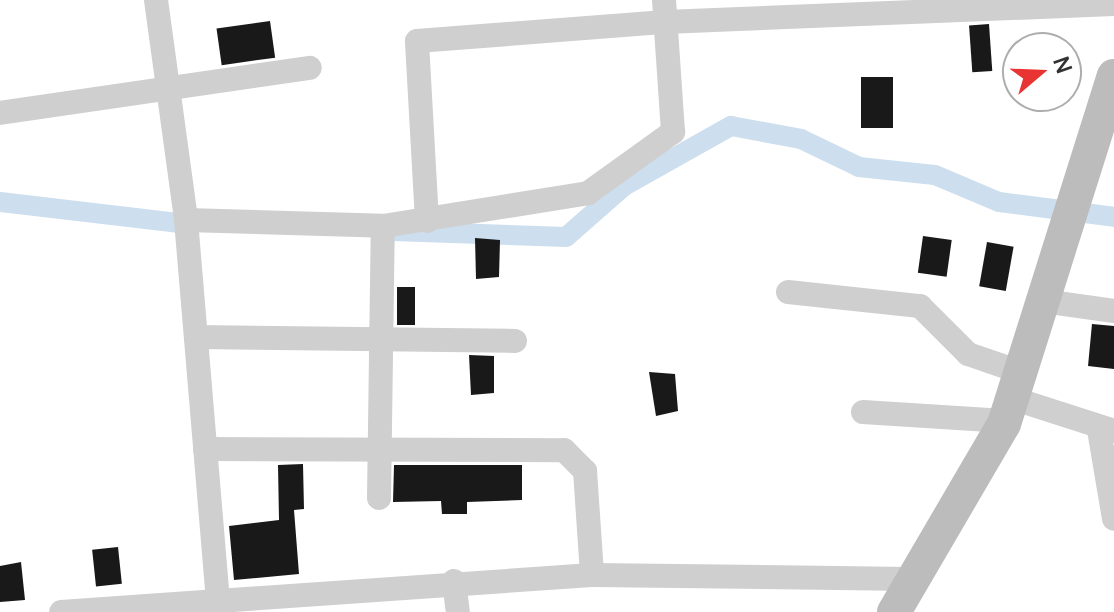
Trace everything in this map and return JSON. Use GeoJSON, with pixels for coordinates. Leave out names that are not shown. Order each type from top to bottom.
{"type":"FeatureCollection","features":[{"type":"Feature","properties":{"kind":"street"},"geometry":{"type":"LineString","coordinates":[[156,0],[186,220],[218,606]]}},
{"type":"Feature","properties":{"kind":"street"},"geometry":{"type":"LineString","coordinates":[[427,221],[417,41],[665,11],[1114,4]]}},
{"type":"Feature","properties":{"kind":"street"},"geometry":{"type":"LineString","coordinates":[[186,220],[383,226],[588,193],[659,146],[673,132],[665,11]]}},
{"type":"Feature","properties":{"kind":"street"},"geometry":{"type":"LineString","coordinates":[[0,113],[310,68]]}},
{"type":"Feature","properties":{"kind":"street"},"geometry":{"type":"LineString","coordinates":[[894,612],[911,579],[986,467],[1013,397],[1112,90]]}},
{"type":"Feature","properties":{"kind":"street"},"geometry":{"type":"LineString","coordinates":[[379,498],[383,226]]}},
{"type":"Feature","properties":{"kind":"street"},"geometry":{"type":"LineString","coordinates":[[788,292],[920,306],[1013,397],[1106,431],[1114,519]]}},
{"type":"Feature","properties":{"kind":"street"},"geometry":{"type":"LineString","coordinates":[[1043,301],[1114,311]]}},
{"type":"Feature","properties":{"kind":"street"},"geometry":{"type":"LineString","coordinates":[[196,337],[515,341]]}},
{"type":"Feature","properties":{"kind":"street"},"geometry":{"type":"LineString","coordinates":[[863,412],[1013,397]]}},
{"type":"Feature","properties":{"kind":"street"},"geometry":{"type":"LineString","coordinates":[[205,449],[564,450],[585,471],[592,575]]}},
{"type":"Feature","properties":{"kind":"street"},"geometry":{"type":"LineString","coordinates":[[61,612],[218,606],[454,581],[592,575],[911,579]]}},
{"type":"Feature","properties":{"kind":"street"},"geometry":{"type":"LineString","coordinates":[[454,581],[458,612]]}},
{"type":"Feature","properties":{"kind":"building"},"geometry":{"type":"Polygon","coordinates":[[[270,21],[275,58],[222,65],[217,29],[270,21]]]}},
{"type":"Feature","properties":{"kind":"building"},"geometry":{"type":"Polygon","coordinates":[[[989,24],[992,71],[972,72],[969,25],[989,24]]]}},
{"type":"Feature","properties":{"kind":"building"},"geometry":{"type":"Polygon","coordinates":[[[861,77],[893,77],[893,128],[861,128],[861,77]]]}},
{"type":"Feature","properties":{"kind":"building"},"geometry":{"type":"Polygon","coordinates":[[[923,236],[952,240],[947,277],[918,273],[923,236]]]}},
{"type":"Feature","properties":{"kind":"building"},"geometry":{"type":"Polygon","coordinates":[[[475,238],[500,240],[499,277],[476,279],[475,238]]]}},
{"type":"Feature","properties":{"kind":"building"},"geometry":{"type":"Polygon","coordinates":[[[987,242],[1014,247],[1006,291],[979,286],[987,242]]]}},
{"type":"Feature","properties":{"kind":"building"},"geometry":{"type":"Polygon","coordinates":[[[397,287],[415,287],[415,325],[397,325],[397,287]]]}},
{"type":"Feature","properties":{"kind":"building"},"geometry":{"type":"Polygon","coordinates":[[[1092,324],[1114,326],[1114,369],[1088,366],[1092,324]]]}},
{"type":"Feature","properties":{"kind":"building"},"geometry":{"type":"Polygon","coordinates":[[[469,355],[494,356],[494,393],[471,395],[469,355]]]}},
{"type":"Feature","properties":{"kind":"building"},"geometry":{"type":"Polygon","coordinates":[[[649,372],[675,374],[678,411],[656,416],[649,372]]]}},
{"type":"Feature","properties":{"kind":"building"},"geometry":{"type":"Polygon","coordinates":[[[303,464],[304,509],[294,510],[299,574],[234,580],[229,526],[279,520],[278,465],[303,464]]]}},
{"type":"Feature","properties":{"kind":"building"},"geometry":{"type":"Polygon","coordinates":[[[394,465],[522,465],[522,500],[467,502],[467,514],[442,514],[441,501],[393,502],[394,465]]]}},
{"type":"Feature","properties":{"kind":"building"},"geometry":{"type":"Polygon","coordinates":[[[118,547],[122,584],[96,587],[92,550],[118,547]]]}},
{"type":"Feature","properties":{"kind":"building"},"geometry":{"type":"Polygon","coordinates":[[[21,562],[25,600],[0,602],[0,566],[21,562]]]}},
{"type":"Feature","properties":{"kind":"waterway"},"geometry":{"type":"LineString","coordinates":[[393,231],[566,237],[624,186],[731,126],[801,139],[859,167],[935,175],[999,202],[1114,217]]}},
{"type":"Feature","properties":{"kind":"waterway"},"geometry":{"type":"LineString","coordinates":[[0,202],[180,223]]}}]}
